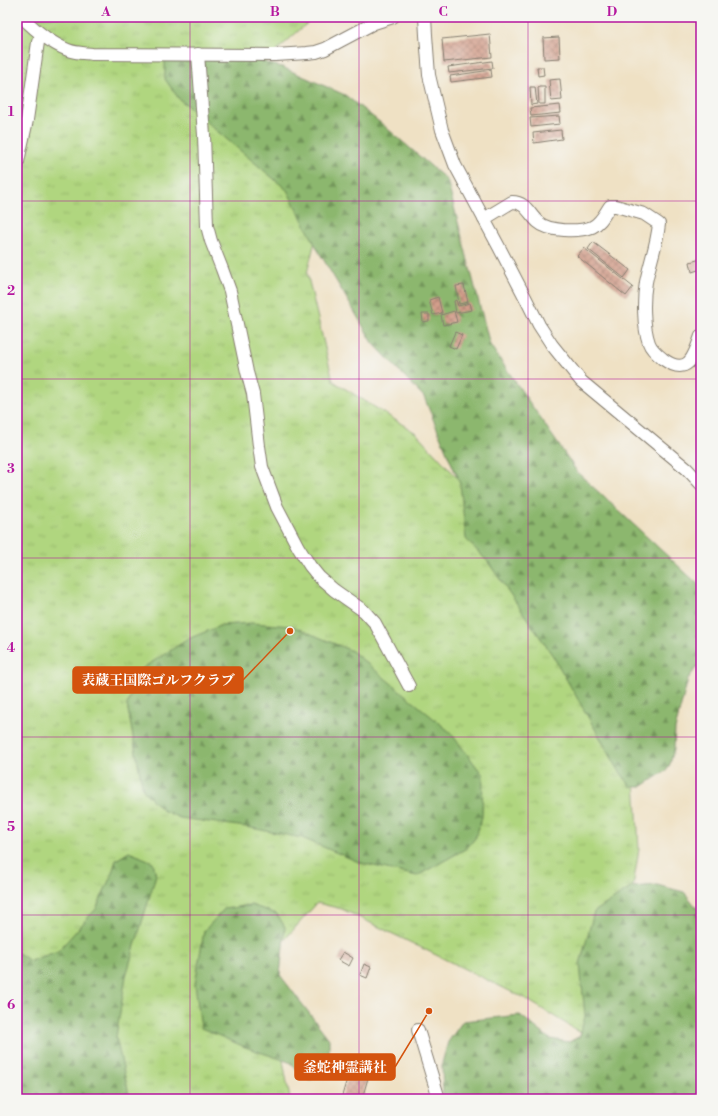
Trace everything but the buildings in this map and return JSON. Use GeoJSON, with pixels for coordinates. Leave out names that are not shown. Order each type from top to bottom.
{"type":"FeatureCollection","features":[{"type":"Feature","properties":{"kind":"street"},"geometry":{"type":"LineString","coordinates":[[22,17],[42,35],[68,50],[92,54],[275,55],[316,52],[325,49],[374,23],[393,17]]}},
{"type":"Feature","properties":{"kind":"street"},"geometry":{"type":"LineString","coordinates":[[425,17],[429,75],[442,130],[455,165],[526,299],[538,325],[581,381],[686,469],[701,484]]}},
{"type":"Feature","properties":{"kind":"street"},"geometry":{"type":"LineString","coordinates":[[17,166],[27,120],[38,42],[42,35]]}},
{"type":"Feature","properties":{"kind":"street"},"geometry":{"type":"LineString","coordinates":[[198,54],[204,135],[207,226],[211,241],[230,291],[253,394],[262,467],[277,507],[310,566],[319,577],[334,590],[364,611],[375,623],[409,686]]}},
{"type":"Feature","properties":{"kind":"street"},"geometry":{"type":"LineString","coordinates":[[484,219],[512,202],[521,203],[538,222],[545,227],[555,229],[569,230],[592,226],[601,220],[610,206],[616,206],[644,214],[659,224],[644,295],[645,324],[649,344],[659,356],[670,364],[680,367],[698,358],[701,336]]}},
{"type":"Feature","properties":{"kind":"street"},"geometry":{"type":"LineString","coordinates":[[418,1030],[439,1099]]}},
{"type":"Feature","properties":{"kind":"green space"},"geometry":{"type":"Polygon","coordinates":[[[17,17],[314,17],[254,71],[346,117],[307,273],[333,381],[416,433],[493,516],[633,745],[639,849],[607,1049],[526,999],[342,909],[317,903],[265,962],[290,1099],[17,1099],[17,17]]]}},
{"type":"Feature","properties":{"kind":"green space"},"geometry":{"type":"Polygon","coordinates":[[[165,56],[243,57],[282,67],[345,95],[382,124],[447,180],[490,345],[578,473],[701,587],[701,661],[688,679],[675,729],[674,749],[667,770],[641,787],[631,787],[618,769],[553,656],[488,562],[466,539],[460,484],[424,397],[373,343],[319,252],[287,190],[179,99],[165,79],[165,56]]]}},
{"type":"Feature","properties":{"kind":"green space"},"geometry":{"type":"Polygon","coordinates":[[[251,623],[292,626],[352,651],[450,732],[483,775],[482,817],[476,837],[467,848],[417,876],[361,863],[302,838],[246,827],[180,818],[162,810],[143,790],[127,705],[140,670],[188,639],[222,625],[251,623]]]}},
{"type":"Feature","properties":{"kind":"green space"},"geometry":{"type":"Polygon","coordinates":[[[129,852],[153,862],[156,875],[126,976],[116,1037],[130,1099],[17,1099],[17,952],[30,961],[58,951],[96,909],[111,876],[116,860],[129,852]]]}},
{"type":"Feature","properties":{"kind":"green space"},"geometry":{"type":"Polygon","coordinates":[[[657,885],[684,892],[701,913],[701,1099],[443,1099],[442,1063],[448,1042],[463,1021],[520,1015],[550,1039],[569,1042],[580,1036],[585,1016],[580,964],[594,912],[632,887],[657,885]]]}},
{"type":"Feature","properties":{"kind":"green space"},"geometry":{"type":"Polygon","coordinates":[[[251,905],[277,914],[285,927],[280,975],[329,1039],[329,1052],[327,1059],[310,1081],[289,1062],[245,1047],[201,1028],[195,984],[204,931],[224,909],[251,905]]]}},
{"type":"Feature","properties":{"kind":"place","name":"表蔵王国際ゴルフクラブ"},"geometry":{"type":"Point","coordinates":[290,631]}},
{"type":"Feature","properties":{"kind":"place","name":"釜蛇神霊講社"},"geometry":{"type":"Point","coordinates":[429,1011]}}]}
